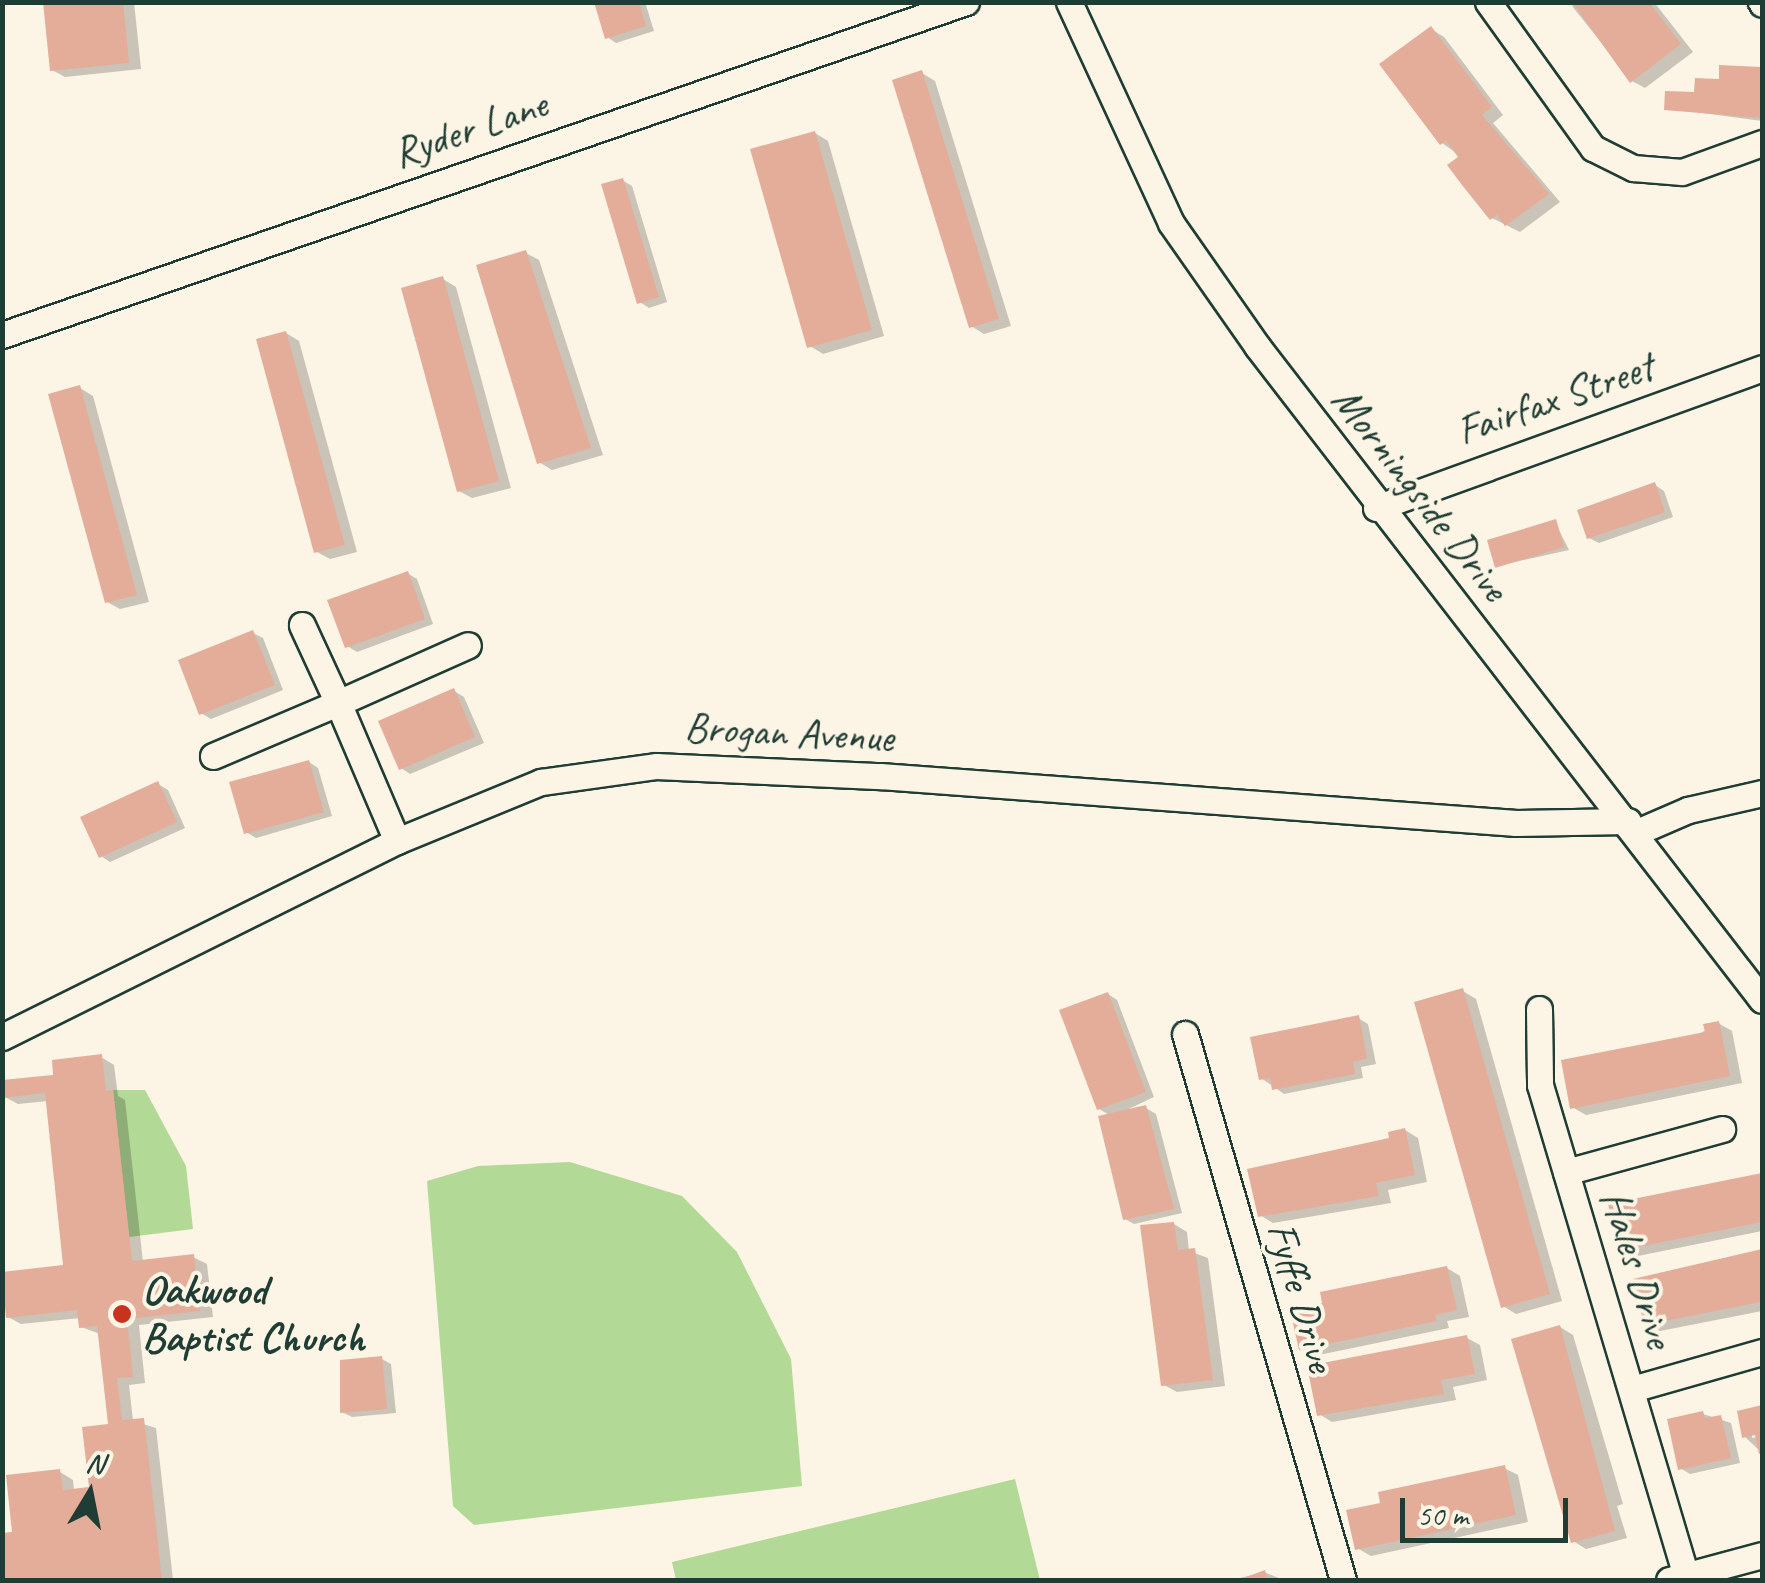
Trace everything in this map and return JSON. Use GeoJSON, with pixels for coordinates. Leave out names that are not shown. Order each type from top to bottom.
{"type":"FeatureCollection","features":[{"type":"Feature","properties":{"kind":"street","name":"Ryder Lane"},"geometry":{"type":"LineString","coordinates":[[2,335],[966,2]]}},
{"type":"Feature","properties":{"kind":"street","name":"Morningside Drive"},"geometry":{"type":"LineString","coordinates":[[1069,2],[1171,222],[1376,508],[1632,826],[1762,1000]]}},
{"type":"Feature","properties":{"kind":"street"},"geometry":{"type":"LineString","coordinates":[[1488,2],[1593,148],[1633,168],[1682,172],[1762,143]]}},
{"type":"Feature","properties":{"kind":"street","name":"Fairfax Street"},"geometry":{"type":"LineString","coordinates":[[1376,508],[1762,368]]}},
{"type":"Feature","properties":{"kind":"street"},"geometry":{"type":"LineString","coordinates":[[302,625],[397,840]]}},
{"type":"Feature","properties":{"kind":"street"},"geometry":{"type":"LineString","coordinates":[[213,756],[468,645]]}},
{"type":"Feature","properties":{"kind":"street","name":"Brogan Avenue"},"geometry":{"type":"LineString","coordinates":[[2,1037],[397,840],[542,782],[657,766],[1516,823],[1632,826],[1762,793]]}},
{"type":"Feature","properties":{"kind":"street","name":"Hales Drive"},"geometry":{"type":"LineString","coordinates":[[1540,1008],[1540,1084],[1632,1389],[1678,1578]]}},
{"type":"Feature","properties":{"kind":"street","name":"Fyffe Drive"},"geometry":{"type":"LineString","coordinates":[[1185,1034],[1343,1580]]}},
{"type":"Feature","properties":{"kind":"street","name":"Hales Drive"},"geometry":{"type":"LineString","coordinates":[[1566,1172],[1722,1129]]}},
{"type":"Feature","properties":{"kind":"street","name":"Hales Drive"},"geometry":{"type":"LineString","coordinates":[[1632,1389],[1762,1352]]}},
{"type":"Feature","properties":{"kind":"street"},"geometry":{"type":"LineString","coordinates":[[1678,1578],[1762,1555]]}},
{"type":"Feature","properties":{"kind":"green space"},"geometry":{"type":"Polygon","coordinates":[[[113,1090],[145,1090],[186,1166],[193,1229],[129,1237],[113,1090]]]}},
{"type":"Feature","properties":{"kind":"green space"},"geometry":{"type":"Polygon","coordinates":[[[570,1162],[682,1196],[737,1252],[791,1359],[802,1486],[474,1525],[453,1506],[427,1181],[478,1166],[570,1162]]]}},
{"type":"Feature","properties":{"kind":"green space"},"geometry":{"type":"Polygon","coordinates":[[[1015,1479],[1040,1580],[676,1580],[672,1562],[1015,1479]]]}},
{"type":"Feature","properties":{"kind":"building"},"geometry":{"type":"Polygon","coordinates":[[[43,2],[123,2],[129,63],[50,71],[43,2]]]}},
{"type":"Feature","properties":{"kind":"building"},"geometry":{"type":"Polygon","coordinates":[[[594,2],[639,2],[646,26],[605,39],[594,2]]]}},
{"type":"Feature","properties":{"kind":"building"},"geometry":{"type":"Polygon","coordinates":[[[1572,2],[1649,2],[1681,44],[1630,83],[1572,2]]]}},
{"type":"Feature","properties":{"kind":"building"},"geometry":{"type":"Polygon","coordinates":[[[1431,26],[1492,107],[1482,115],[1549,194],[1505,226],[1497,215],[1490,220],[1462,185],[1447,165],[1458,157],[1446,141],[1440,145],[1379,64],[1431,26]]]}},
{"type":"Feature","properties":{"kind":"building"},"geometry":{"type":"Polygon","coordinates":[[[1719,65],[1762,67],[1762,118],[1664,110],[1665,91],[1694,92],[1695,78],[1719,79],[1719,65]]]}},
{"type":"Feature","properties":{"kind":"building"},"geometry":{"type":"Polygon","coordinates":[[[922,70],[999,319],[969,328],[892,80],[922,70]]]}},
{"type":"Feature","properties":{"kind":"building"},"geometry":{"type":"Polygon","coordinates":[[[815,131],[872,330],[807,348],[750,149],[815,131]]]}},
{"type":"Feature","properties":{"kind":"building"},"geometry":{"type":"Polygon","coordinates":[[[623,178],[659,297],[637,304],[601,184],[623,178]]]}},
{"type":"Feature","properties":{"kind":"building"},"geometry":{"type":"Polygon","coordinates":[[[526,250],[591,448],[537,464],[476,265],[526,250]]]}},
{"type":"Feature","properties":{"kind":"building"},"geometry":{"type":"Polygon","coordinates":[[[443,276],[499,481],[457,492],[401,288],[443,276]]]}},
{"type":"Feature","properties":{"kind":"building"},"geometry":{"type":"Polygon","coordinates":[[[286,331],[345,545],[314,553],[256,339],[286,331]]]}},
{"type":"Feature","properties":{"kind":"building"},"geometry":{"type":"Polygon","coordinates":[[[80,385],[137,595],[105,603],[48,394],[80,385]]]}},
{"type":"Feature","properties":{"kind":"building"},"geometry":{"type":"Polygon","coordinates":[[[1655,482],[1665,512],[1587,539],[1577,510],[1655,482]]]}},
{"type":"Feature","properties":{"kind":"building"},"geometry":{"type":"Polygon","coordinates":[[[1556,519],[1564,547],[1495,568],[1487,540],[1556,519]]]}},
{"type":"Feature","properties":{"kind":"building"},"geometry":{"type":"Polygon","coordinates":[[[408,571],[425,619],[345,648],[327,600],[408,571]]]}},
{"type":"Feature","properties":{"kind":"building"},"geometry":{"type":"Polygon","coordinates":[[[253,630],[275,685],[199,715],[178,660],[253,630]]]}},
{"type":"Feature","properties":{"kind":"building"},"geometry":{"type":"Polygon","coordinates":[[[454,688],[475,737],[399,770],[378,721],[454,688]]]}},
{"type":"Feature","properties":{"kind":"building"},"geometry":{"type":"Polygon","coordinates":[[[309,760],[324,812],[244,834],[229,782],[309,760]]]}},
{"type":"Feature","properties":{"kind":"building"},"geometry":{"type":"Polygon","coordinates":[[[158,781],[177,822],[99,858],[80,817],[158,781]]]}},
{"type":"Feature","properties":{"kind":"building"},"geometry":{"type":"Polygon","coordinates":[[[1463,988],[1550,1294],[1501,1308],[1414,1002],[1463,988]]]}},
{"type":"Feature","properties":{"kind":"building"},"geometry":{"type":"Polygon","coordinates":[[[1108,992],[1146,1092],[1097,1110],[1059,1010],[1108,992]]]}},
{"type":"Feature","properties":{"kind":"building"},"geometry":{"type":"Polygon","coordinates":[[[1359,1015],[1367,1059],[1353,1062],[1355,1074],[1272,1090],[1270,1078],[1259,1080],[1250,1037],[1359,1015]]]}},
{"type":"Feature","properties":{"kind":"building"},"geometry":{"type":"Polygon","coordinates":[[[1719,1021],[1730,1076],[1570,1109],[1561,1060],[1705,1032],[1703,1024],[1719,1021]]]}},
{"type":"Feature","properties":{"kind":"building","name":"Oakwood Baptist Church"},"geometry":{"type":"Polygon","coordinates":[[[102,1054],[106,1091],[113,1090],[132,1261],[194,1254],[200,1311],[127,1319],[133,1377],[117,1378],[122,1420],[144,1418],[162,1580],[2,1580],[2,1533],[12,1532],[6,1475],[60,1469],[63,1490],[89,1487],[82,1427],[108,1424],[97,1326],[79,1328],[77,1310],[6,1318],[2,1272],[63,1265],[45,1093],[2,1098],[2,1080],[53,1075],[52,1060],[102,1054]]]}},
{"type":"Feature","properties":{"kind":"building"},"geometry":{"type":"Polygon","coordinates":[[[1146,1105],[1174,1209],[1123,1220],[1098,1116],[1146,1105]]]}},
{"type":"Feature","properties":{"kind":"building"},"geometry":{"type":"Polygon","coordinates":[[[1405,1128],[1415,1175],[1376,1183],[1379,1196],[1258,1217],[1247,1169],[1389,1138],[1388,1132],[1405,1128]]]}},
{"type":"Feature","properties":{"kind":"building"},"geometry":{"type":"Polygon","coordinates":[[[1762,1173],[1762,1222],[1618,1251],[1608,1204],[1762,1173]]]}},
{"type":"Feature","properties":{"kind":"building"},"geometry":{"type":"Polygon","coordinates":[[[1174,1222],[1178,1250],[1195,1248],[1213,1380],[1161,1386],[1140,1225],[1174,1222]]]}},
{"type":"Feature","properties":{"kind":"building"},"geometry":{"type":"Polygon","coordinates":[[[1762,1249],[1760,1302],[1644,1325],[1633,1279],[1762,1249]]]}},
{"type":"Feature","properties":{"kind":"building"},"geometry":{"type":"Polygon","coordinates":[[[1447,1266],[1457,1310],[1435,1315],[1437,1321],[1299,1350],[1290,1310],[1322,1303],[1320,1292],[1447,1266]]]}},
{"type":"Feature","properties":{"kind":"building"},"geometry":{"type":"Polygon","coordinates":[[[1560,1325],[1615,1531],[1571,1543],[1511,1339],[1560,1325]]]}},
{"type":"Feature","properties":{"kind":"building"},"geometry":{"type":"Polygon","coordinates":[[[1467,1335],[1475,1374],[1441,1380],[1444,1394],[1317,1416],[1307,1366],[1467,1335]]]}},
{"type":"Feature","properties":{"kind":"building"},"geometry":{"type":"Polygon","coordinates":[[[382,1356],[387,1409],[340,1413],[340,1360],[382,1356]]]}},
{"type":"Feature","properties":{"kind":"building"},"geometry":{"type":"Polygon","coordinates":[[[1762,1405],[1759,1454],[1755,1435],[1742,1438],[1737,1411],[1762,1405]]]}},
{"type":"Feature","properties":{"kind":"building"},"geometry":{"type":"Polygon","coordinates":[[[1703,1411],[1705,1418],[1721,1415],[1731,1458],[1678,1470],[1667,1419],[1703,1411]]]}},
{"type":"Feature","properties":{"kind":"building"},"geometry":{"type":"Polygon","coordinates":[[[1505,1465],[1516,1515],[1355,1550],[1346,1510],[1380,1503],[1378,1492],[1505,1465]]]}},
{"type":"Feature","properties":{"kind":"building"},"geometry":{"type":"Polygon","coordinates":[[[1265,1570],[1267,1578],[1281,1580],[1238,1580],[1265,1570]]]}},
{"type":"Feature","properties":{"kind":"place","name":"Oakwood Baptist Church"},"geometry":{"type":"Point","coordinates":[122,1314]}}]}
